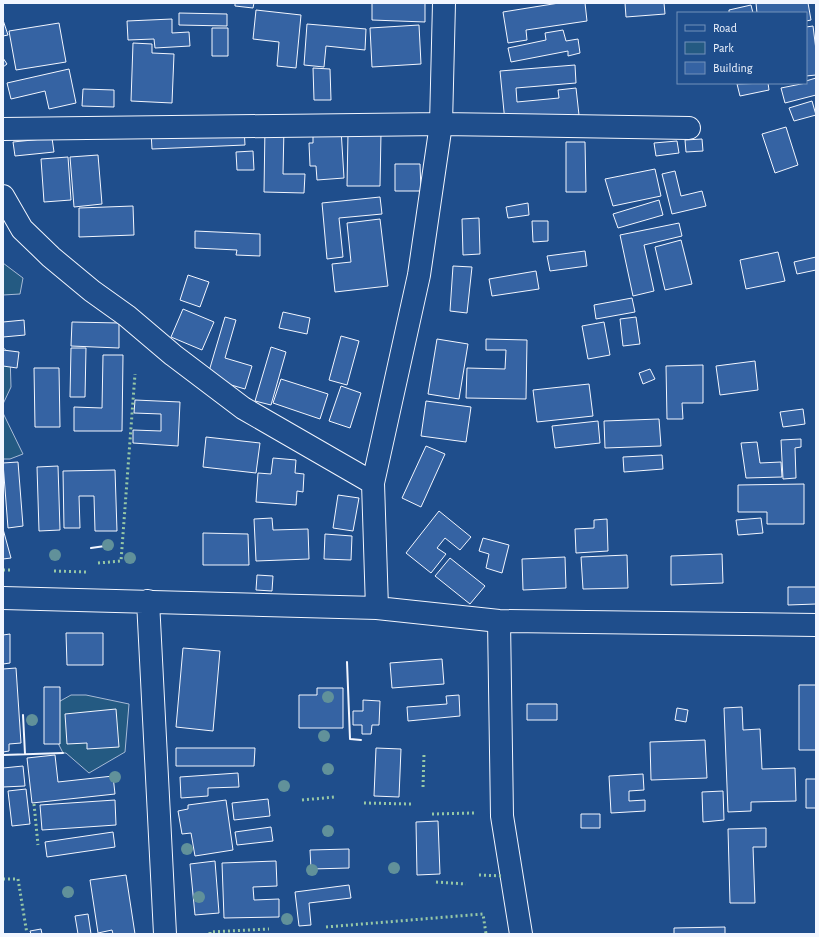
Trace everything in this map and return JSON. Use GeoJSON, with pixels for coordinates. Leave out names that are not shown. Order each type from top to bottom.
{"type":"FeatureCollection","features":[{"type":"Feature","properties":{"kind":"street"},"geometry":{"type":"LineString","coordinates":[[378,608],[374,483],[419,275],[441,124],[444,3]]}},
{"type":"Feature","properties":{"kind":"street"},"geometry":{"type":"LineString","coordinates":[[3,129],[441,124],[689,128]]}},
{"type":"Feature","properties":{"kind":"street"},"geometry":{"type":"LineString","coordinates":[[3,196],[22,229],[51,257],[92,291],[127,316],[173,355],[243,408],[374,483]]}},
{"type":"Feature","properties":{"kind":"street"},"geometry":{"type":"LineString","coordinates":[[3,598],[148,600],[378,608],[498,621],[816,625]]}},
{"type":"Feature","properties":{"kind":"street"},"geometry":{"type":"LineString","coordinates":[[148,600],[165,934]]}},
{"type":"Feature","properties":{"kind":"street"},"geometry":{"type":"LineString","coordinates":[[498,621],[502,816],[521,934]]}},
{"type":"Feature","properties":{"kind":"green space"},"geometry":{"type":"Polygon","coordinates":[[[3,263],[23,278],[20,294],[3,295],[3,263]]]}},
{"type":"Feature","properties":{"kind":"green space"},"geometry":{"type":"Polygon","coordinates":[[[3,347],[10,355],[11,387],[3,404],[3,347]]]}},
{"type":"Feature","properties":{"kind":"green space"},"geometry":{"type":"Polygon","coordinates":[[[3,413],[23,454],[10,459],[3,459],[3,413]]]}},
{"type":"Feature","properties":{"kind":"green space"},"geometry":{"type":"Polygon","coordinates":[[[71,695],[86,695],[129,704],[125,752],[89,773],[66,753],[63,753],[53,733],[46,709],[71,695]]]}},
{"type":"Feature","properties":{"kind":"building"},"geometry":{"type":"Polygon","coordinates":[[[235,3],[254,3],[253,8],[235,6],[235,3]]]}},
{"type":"Feature","properties":{"kind":"building"},"geometry":{"type":"Polygon","coordinates":[[[372,3],[425,3],[425,22],[372,20],[372,3]]]}},
{"type":"Feature","properties":{"kind":"building"},"geometry":{"type":"Polygon","coordinates":[[[559,3],[585,3],[587,21],[526,30],[527,40],[508,43],[503,12],[559,3]]]}},
{"type":"Feature","properties":{"kind":"building"},"geometry":{"type":"Polygon","coordinates":[[[625,3],[664,3],[665,14],[626,17],[625,3]]]}},
{"type":"Feature","properties":{"kind":"building"},"geometry":{"type":"Polygon","coordinates":[[[756,3],[808,3],[811,20],[807,21],[807,12],[757,12],[756,3]]]}},
{"type":"Feature","properties":{"kind":"building"},"geometry":{"type":"Polygon","coordinates":[[[751,5],[753,12],[729,12],[729,10],[751,5]]]}},
{"type":"Feature","properties":{"kind":"building"},"geometry":{"type":"Polygon","coordinates":[[[256,10],[301,15],[296,68],[277,66],[279,42],[253,39],[256,10]]]}},
{"type":"Feature","properties":{"kind":"building"},"geometry":{"type":"Polygon","coordinates":[[[179,13],[227,14],[227,26],[179,25],[179,13]]]}},
{"type":"Feature","properties":{"kind":"building"},"geometry":{"type":"Polygon","coordinates":[[[172,19],[172,33],[189,32],[190,46],[155,48],[154,39],[128,40],[127,21],[172,19]]]}},
{"type":"Feature","properties":{"kind":"building"},"geometry":{"type":"Polygon","coordinates":[[[3,20],[8,35],[3,36],[3,20]]]}},
{"type":"Feature","properties":{"kind":"building"},"geometry":{"type":"Polygon","coordinates":[[[59,23],[66,62],[16,70],[9,31],[59,23]]]}},
{"type":"Feature","properties":{"kind":"building"},"geometry":{"type":"Polygon","coordinates":[[[307,24],[366,29],[365,50],[326,46],[324,67],[304,65],[307,24]]]}},
{"type":"Feature","properties":{"kind":"building"},"geometry":{"type":"Polygon","coordinates":[[[419,25],[421,64],[372,67],[370,28],[419,25]]]}},
{"type":"Feature","properties":{"kind":"building"},"geometry":{"type":"Polygon","coordinates":[[[813,26],[816,50],[816,75],[807,76],[807,27],[813,26]]]}},
{"type":"Feature","properties":{"kind":"building"},"geometry":{"type":"Polygon","coordinates":[[[212,28],[228,28],[228,56],[212,56],[212,28]]]}},
{"type":"Feature","properties":{"kind":"building"},"geometry":{"type":"Polygon","coordinates":[[[563,30],[566,41],[578,39],[580,53],[568,56],[568,51],[511,62],[508,48],[546,40],[545,33],[563,30]]]}},
{"type":"Feature","properties":{"kind":"building"},"geometry":{"type":"Polygon","coordinates":[[[133,43],[152,44],[152,53],[174,54],[172,103],[131,101],[133,43]]]}},
{"type":"Feature","properties":{"kind":"building"},"geometry":{"type":"Polygon","coordinates":[[[3,58],[7,64],[3,67],[3,58]]]}},
{"type":"Feature","properties":{"kind":"building"},"geometry":{"type":"Polygon","coordinates":[[[575,65],[576,83],[516,88],[517,102],[559,98],[558,90],[576,88],[579,115],[505,122],[500,71],[575,65]]]}},
{"type":"Feature","properties":{"kind":"building"},"geometry":{"type":"Polygon","coordinates":[[[313,68],[330,69],[331,100],[314,100],[313,68]]]}},
{"type":"Feature","properties":{"kind":"building"},"geometry":{"type":"Polygon","coordinates":[[[69,69],[76,103],[49,109],[45,91],[11,99],[7,83],[69,69]]]}},
{"type":"Feature","properties":{"kind":"building"},"geometry":{"type":"Polygon","coordinates":[[[816,78],[816,95],[785,103],[781,88],[807,84],[807,81],[816,78]]]}},
{"type":"Feature","properties":{"kind":"building"},"geometry":{"type":"Polygon","coordinates":[[[737,84],[768,84],[769,90],[740,96],[737,84]]]}},
{"type":"Feature","properties":{"kind":"building"},"geometry":{"type":"Polygon","coordinates":[[[83,89],[114,90],[114,107],[82,106],[83,89]]]}},
{"type":"Feature","properties":{"kind":"building"},"geometry":{"type":"Polygon","coordinates":[[[812,101],[816,115],[794,121],[789,108],[812,101]]]}},
{"type":"Feature","properties":{"kind":"building"},"geometry":{"type":"Polygon","coordinates":[[[265,126],[284,127],[283,174],[305,174],[304,193],[264,192],[265,126]]]}},
{"type":"Feature","properties":{"kind":"building"},"geometry":{"type":"Polygon","coordinates":[[[786,127],[798,165],[775,173],[762,134],[786,127]]]}},
{"type":"Feature","properties":{"kind":"building"},"geometry":{"type":"Polygon","coordinates":[[[244,128],[245,145],[152,149],[151,132],[244,128]]]}},
{"type":"Feature","properties":{"kind":"building"},"geometry":{"type":"Polygon","coordinates":[[[341,129],[344,178],[317,180],[316,166],[310,166],[309,143],[313,143],[313,131],[341,129]]]}},
{"type":"Feature","properties":{"kind":"building"},"geometry":{"type":"Polygon","coordinates":[[[348,133],[381,133],[380,186],[347,186],[348,133]]]}},
{"type":"Feature","properties":{"kind":"building"},"geometry":{"type":"Polygon","coordinates":[[[52,138],[54,152],[15,156],[13,142],[52,138]]]}},
{"type":"Feature","properties":{"kind":"building"},"geometry":{"type":"Polygon","coordinates":[[[702,139],[703,151],[686,152],[685,140],[702,139]]]}},
{"type":"Feature","properties":{"kind":"building"},"geometry":{"type":"Polygon","coordinates":[[[677,141],[679,153],[656,156],[654,143],[677,141]]]}},
{"type":"Feature","properties":{"kind":"building"},"geometry":{"type":"Polygon","coordinates":[[[566,142],[585,142],[586,192],[566,192],[566,142]]]}},
{"type":"Feature","properties":{"kind":"building"},"geometry":{"type":"Polygon","coordinates":[[[253,151],[254,170],[237,170],[236,152],[253,151]]]}},
{"type":"Feature","properties":{"kind":"building"},"geometry":{"type":"Polygon","coordinates":[[[98,155],[102,204],[74,207],[70,157],[98,155]]]}},
{"type":"Feature","properties":{"kind":"building"},"geometry":{"type":"Polygon","coordinates":[[[68,157],[71,200],[44,202],[41,159],[68,157]]]}},
{"type":"Feature","properties":{"kind":"building"},"geometry":{"type":"Polygon","coordinates":[[[395,164],[420,164],[421,191],[395,191],[395,164]]]}},
{"type":"Feature","properties":{"kind":"building"},"geometry":{"type":"Polygon","coordinates":[[[655,169],[661,196],[613,206],[605,179],[655,169]]]}},
{"type":"Feature","properties":{"kind":"building"},"geometry":{"type":"Polygon","coordinates":[[[675,171],[681,196],[702,191],[706,206],[672,214],[662,174],[675,171]]]}},
{"type":"Feature","properties":{"kind":"building"},"geometry":{"type":"Polygon","coordinates":[[[380,197],[382,214],[339,218],[343,257],[327,259],[322,203],[380,197]]]}},
{"type":"Feature","properties":{"kind":"building"},"geometry":{"type":"Polygon","coordinates":[[[659,200],[663,215],[618,228],[613,214],[659,200]]]}},
{"type":"Feature","properties":{"kind":"building"},"geometry":{"type":"Polygon","coordinates":[[[528,203],[529,215],[508,218],[506,207],[528,203]]]}},
{"type":"Feature","properties":{"kind":"building"},"geometry":{"type":"Polygon","coordinates":[[[133,206],[134,235],[79,237],[79,208],[133,206]]]}},
{"type":"Feature","properties":{"kind":"building"},"geometry":{"type":"Polygon","coordinates":[[[479,218],[480,254],[463,255],[462,219],[479,218]]]}},
{"type":"Feature","properties":{"kind":"building"},"geometry":{"type":"Polygon","coordinates":[[[380,219],[388,286],[335,292],[332,264],[351,262],[347,223],[380,219]]]}},
{"type":"Feature","properties":{"kind":"building"},"geometry":{"type":"Polygon","coordinates":[[[532,221],[548,221],[548,241],[533,242],[532,221]]]}},
{"type":"Feature","properties":{"kind":"building"},"geometry":{"type":"Polygon","coordinates":[[[679,223],[682,236],[644,245],[654,291],[633,296],[620,235],[679,223]]]}},
{"type":"Feature","properties":{"kind":"building"},"geometry":{"type":"Polygon","coordinates":[[[195,231],[260,234],[260,256],[236,255],[237,250],[195,248],[195,231]]]}},
{"type":"Feature","properties":{"kind":"building"},"geometry":{"type":"Polygon","coordinates":[[[681,240],[692,284],[665,290],[655,247],[681,240]]]}},
{"type":"Feature","properties":{"kind":"building"},"geometry":{"type":"Polygon","coordinates":[[[585,251],[587,266],[550,271],[547,256],[585,251]]]}},
{"type":"Feature","properties":{"kind":"building"},"geometry":{"type":"Polygon","coordinates":[[[778,252],[785,281],[746,289],[740,260],[778,252]]]}},
{"type":"Feature","properties":{"kind":"building"},"geometry":{"type":"Polygon","coordinates":[[[816,257],[816,270],[797,274],[794,262],[816,257]]]}},
{"type":"Feature","properties":{"kind":"building"},"geometry":{"type":"Polygon","coordinates":[[[453,266],[472,267],[467,313],[450,311],[453,266]]]}},
{"type":"Feature","properties":{"kind":"building"},"geometry":{"type":"Polygon","coordinates":[[[536,271],[539,289],[492,296],[489,279],[536,271]]]}},
{"type":"Feature","properties":{"kind":"building"},"geometry":{"type":"Polygon","coordinates":[[[188,275],[209,282],[200,307],[180,300],[188,275]]]}},
{"type":"Feature","properties":{"kind":"building"},"geometry":{"type":"Polygon","coordinates":[[[632,298],[635,312],[596,319],[594,305],[632,298]]]}},
{"type":"Feature","properties":{"kind":"building"},"geometry":{"type":"Polygon","coordinates":[[[183,309],[214,322],[202,350],[171,337],[183,309]]]}},
{"type":"Feature","properties":{"kind":"building"},"geometry":{"type":"Polygon","coordinates":[[[283,312],[310,318],[307,334],[279,328],[283,312]]]}},
{"type":"Feature","properties":{"kind":"building"},"geometry":{"type":"Polygon","coordinates":[[[225,317],[236,320],[225,358],[252,366],[245,389],[207,378],[225,317]]]}},
{"type":"Feature","properties":{"kind":"building"},"geometry":{"type":"Polygon","coordinates":[[[636,317],[640,344],[623,346],[620,319],[636,317]]]}},
{"type":"Feature","properties":{"kind":"building"},"geometry":{"type":"Polygon","coordinates":[[[24,320],[25,335],[3,337],[3,322],[24,320]]]}},
{"type":"Feature","properties":{"kind":"building"},"geometry":{"type":"Polygon","coordinates":[[[72,322],[119,323],[119,348],[71,346],[72,322]]]}},
{"type":"Feature","properties":{"kind":"building"},"geometry":{"type":"Polygon","coordinates":[[[604,322],[610,355],[588,359],[582,326],[604,322]]]}},
{"type":"Feature","properties":{"kind":"building"},"geometry":{"type":"Polygon","coordinates":[[[341,336],[359,341],[347,385],[329,380],[341,336]]]}},
{"type":"Feature","properties":{"kind":"building"},"geometry":{"type":"Polygon","coordinates":[[[437,339],[468,344],[459,399],[428,394],[437,339]]]}},
{"type":"Feature","properties":{"kind":"building"},"geometry":{"type":"Polygon","coordinates":[[[486,339],[527,340],[526,399],[466,398],[467,368],[505,369],[506,350],[486,350],[486,339]]]}},
{"type":"Feature","properties":{"kind":"building"},"geometry":{"type":"Polygon","coordinates":[[[271,347],[286,352],[271,405],[255,401],[271,347]]]}},
{"type":"Feature","properties":{"kind":"building"},"geometry":{"type":"Polygon","coordinates":[[[71,348],[86,348],[85,397],[70,397],[71,348]]]}},
{"type":"Feature","properties":{"kind":"building"},"geometry":{"type":"Polygon","coordinates":[[[3,350],[19,352],[17,368],[3,366],[3,350]]]}},
{"type":"Feature","properties":{"kind":"building"},"geometry":{"type":"Polygon","coordinates":[[[103,355],[123,355],[122,431],[74,431],[74,407],[102,408],[103,355]]]}},
{"type":"Feature","properties":{"kind":"building"},"geometry":{"type":"Polygon","coordinates":[[[755,361],[758,390],[720,395],[716,366],[755,361]]]}},
{"type":"Feature","properties":{"kind":"building"},"geometry":{"type":"Polygon","coordinates":[[[703,365],[703,403],[682,403],[683,419],[667,419],[666,366],[703,365]]]}},
{"type":"Feature","properties":{"kind":"building"},"geometry":{"type":"Polygon","coordinates":[[[34,368],[59,368],[60,427],[35,427],[34,368]]]}},
{"type":"Feature","properties":{"kind":"building"},"geometry":{"type":"Polygon","coordinates":[[[650,369],[655,379],[643,384],[639,373],[650,369]]]}},
{"type":"Feature","properties":{"kind":"building"},"geometry":{"type":"Polygon","coordinates":[[[281,379],[328,394],[320,419],[273,403],[281,379]]]}},
{"type":"Feature","properties":{"kind":"building"},"geometry":{"type":"Polygon","coordinates":[[[589,384],[593,416],[537,422],[533,390],[589,384]]]}},
{"type":"Feature","properties":{"kind":"building"},"geometry":{"type":"Polygon","coordinates":[[[341,386],[361,393],[350,428],[329,421],[341,386]]]}},
{"type":"Feature","properties":{"kind":"building"},"geometry":{"type":"Polygon","coordinates":[[[135,400],[180,402],[178,446],[133,443],[133,430],[161,431],[161,414],[134,413],[135,400]]]}},
{"type":"Feature","properties":{"kind":"building"},"geometry":{"type":"Polygon","coordinates":[[[426,401],[471,407],[466,442],[421,436],[426,401]]]}},
{"type":"Feature","properties":{"kind":"building"},"geometry":{"type":"Polygon","coordinates":[[[803,409],[805,424],[783,427],[780,412],[803,409]]]}},
{"type":"Feature","properties":{"kind":"building"},"geometry":{"type":"Polygon","coordinates":[[[659,419],[661,446],[605,448],[604,421],[659,419]]]}},
{"type":"Feature","properties":{"kind":"building"},"geometry":{"type":"Polygon","coordinates":[[[598,421],[600,443],[555,448],[552,426],[598,421]]]}},
{"type":"Feature","properties":{"kind":"building"},"geometry":{"type":"Polygon","coordinates":[[[206,437],[260,443],[256,473],[203,467],[206,437]]]}},
{"type":"Feature","properties":{"kind":"building"},"geometry":{"type":"Polygon","coordinates":[[[801,439],[801,447],[795,448],[796,478],[783,479],[781,440],[801,439]]]}},
{"type":"Feature","properties":{"kind":"building"},"geometry":{"type":"Polygon","coordinates":[[[757,442],[760,463],[781,462],[782,477],[746,478],[741,443],[757,442]]]}},
{"type":"Feature","properties":{"kind":"building"},"geometry":{"type":"Polygon","coordinates":[[[426,446],[445,454],[421,507],[402,498],[426,446]]]}},
{"type":"Feature","properties":{"kind":"building"},"geometry":{"type":"Polygon","coordinates":[[[662,455],[663,469],[624,472],[623,457],[662,455]]]}},
{"type":"Feature","properties":{"kind":"building"},"geometry":{"type":"Polygon","coordinates":[[[273,458],[296,460],[295,473],[304,474],[303,492],[297,491],[296,505],[256,502],[258,473],[271,474],[273,458]]]}},
{"type":"Feature","properties":{"kind":"building"},"geometry":{"type":"Polygon","coordinates":[[[18,462],[23,526],[8,528],[3,463],[18,462]]]}},
{"type":"Feature","properties":{"kind":"building"},"geometry":{"type":"Polygon","coordinates":[[[58,466],[60,530],[39,531],[37,467],[58,466]]]}},
{"type":"Feature","properties":{"kind":"building"},"geometry":{"type":"Polygon","coordinates":[[[115,470],[117,531],[95,531],[94,496],[79,496],[80,528],[64,528],[63,471],[115,470]]]}},
{"type":"Feature","properties":{"kind":"building"},"geometry":{"type":"Polygon","coordinates":[[[804,484],[804,524],[767,524],[767,512],[738,512],[738,485],[804,484]]]}},
{"type":"Feature","properties":{"kind":"building"},"geometry":{"type":"Polygon","coordinates":[[[338,495],[359,498],[353,531],[333,528],[338,495]]]}},
{"type":"Feature","properties":{"kind":"building"},"geometry":{"type":"Polygon","coordinates":[[[439,511],[471,537],[460,550],[445,538],[437,548],[446,554],[431,573],[406,553],[439,511]]]}},
{"type":"Feature","properties":{"kind":"building"},"geometry":{"type":"Polygon","coordinates":[[[272,518],[273,530],[308,529],[309,559],[256,561],[254,519],[272,518]]]}},
{"type":"Feature","properties":{"kind":"building"},"geometry":{"type":"Polygon","coordinates":[[[761,518],[763,533],[738,535],[736,520],[761,518]]]}},
{"type":"Feature","properties":{"kind":"building"},"geometry":{"type":"Polygon","coordinates":[[[607,519],[608,551],[576,553],[575,529],[594,528],[594,520],[607,519]]]}},
{"type":"Feature","properties":{"kind":"building"},"geometry":{"type":"Polygon","coordinates":[[[3,529],[11,558],[3,559],[3,529]]]}},
{"type":"Feature","properties":{"kind":"building"},"geometry":{"type":"Polygon","coordinates":[[[203,533],[248,534],[249,565],[203,565],[203,533]]]}},
{"type":"Feature","properties":{"kind":"building"},"geometry":{"type":"Polygon","coordinates":[[[325,534],[352,536],[351,560],[324,559],[325,534]]]}},
{"type":"Feature","properties":{"kind":"building"},"geometry":{"type":"Polygon","coordinates":[[[483,538],[509,545],[502,573],[486,568],[489,554],[479,551],[483,538]]]}},
{"type":"Feature","properties":{"kind":"building"},"geometry":{"type":"Polygon","coordinates":[[[722,554],[723,583],[671,585],[671,556],[722,554]]]}},
{"type":"Feature","properties":{"kind":"building"},"geometry":{"type":"Polygon","coordinates":[[[627,555],[628,588],[583,589],[581,557],[627,555]]]}},
{"type":"Feature","properties":{"kind":"building"},"geometry":{"type":"Polygon","coordinates":[[[565,557],[566,588],[523,590],[522,559],[565,557]]]}},
{"type":"Feature","properties":{"kind":"building"},"geometry":{"type":"Polygon","coordinates":[[[450,558],[485,586],[470,604],[435,576],[450,558]]]}},
{"type":"Feature","properties":{"kind":"building"},"geometry":{"type":"Polygon","coordinates":[[[257,575],[273,576],[272,591],[256,590],[257,575]]]}},
{"type":"Feature","properties":{"kind":"building"},"geometry":{"type":"Polygon","coordinates":[[[788,587],[816,587],[816,604],[788,605],[788,587]]]}},
{"type":"Feature","properties":{"kind":"building"},"geometry":{"type":"Polygon","coordinates":[[[66,633],[103,633],[103,665],[67,665],[66,633]]]}},
{"type":"Feature","properties":{"kind":"building"},"geometry":{"type":"Polygon","coordinates":[[[10,634],[10,663],[3,664],[3,635],[10,634]]]}},
{"type":"Feature","properties":{"kind":"building"},"geometry":{"type":"Polygon","coordinates":[[[183,648],[220,651],[213,731],[176,727],[183,648]]]}},
{"type":"Feature","properties":{"kind":"building"},"geometry":{"type":"Polygon","coordinates":[[[442,659],[444,684],[392,688],[390,663],[442,659]]]}},
{"type":"Feature","properties":{"kind":"building"},"geometry":{"type":"Polygon","coordinates":[[[16,668],[21,743],[9,744],[9,751],[3,752],[3,669],[16,668]]]}},
{"type":"Feature","properties":{"kind":"building"},"geometry":{"type":"Polygon","coordinates":[[[799,685],[816,685],[816,750],[799,750],[799,685]]]}},
{"type":"Feature","properties":{"kind":"building"},"geometry":{"type":"Polygon","coordinates":[[[44,687],[60,687],[60,744],[44,744],[44,687]]]}},
{"type":"Feature","properties":{"kind":"building"},"geometry":{"type":"Polygon","coordinates":[[[317,688],[343,688],[343,728],[299,728],[299,695],[317,695],[317,688]]]}},
{"type":"Feature","properties":{"kind":"building"},"geometry":{"type":"Polygon","coordinates":[[[459,695],[460,716],[408,721],[407,707],[447,704],[446,696],[459,695]]]}},
{"type":"Feature","properties":{"kind":"building"},"geometry":{"type":"Polygon","coordinates":[[[363,700],[380,701],[379,725],[372,725],[371,734],[362,734],[362,725],[353,725],[353,711],[363,711],[363,700]]]}},
{"type":"Feature","properties":{"kind":"building"},"geometry":{"type":"Polygon","coordinates":[[[527,704],[557,704],[557,720],[527,720],[527,704]]]}},
{"type":"Feature","properties":{"kind":"building"},"geometry":{"type":"Polygon","coordinates":[[[742,707],[743,730],[760,729],[762,769],[795,768],[796,801],[751,802],[751,811],[728,812],[724,708],[742,707]]]}},
{"type":"Feature","properties":{"kind":"building"},"geometry":{"type":"Polygon","coordinates":[[[677,708],[688,710],[686,722],[675,720],[677,708]]]}},
{"type":"Feature","properties":{"kind":"building"},"geometry":{"type":"Polygon","coordinates":[[[116,709],[119,747],[87,749],[87,743],[67,744],[65,714],[116,709]]]}},
{"type":"Feature","properties":{"kind":"building"},"geometry":{"type":"Polygon","coordinates":[[[705,740],[707,778],[651,780],[650,742],[705,740]]]}},
{"type":"Feature","properties":{"kind":"building"},"geometry":{"type":"Polygon","coordinates":[[[176,748],[255,748],[254,766],[176,766],[176,748]]]}},
{"type":"Feature","properties":{"kind":"building"},"geometry":{"type":"Polygon","coordinates":[[[376,748],[401,749],[399,797],[374,796],[376,748]]]}},
{"type":"Feature","properties":{"kind":"building"},"geometry":{"type":"Polygon","coordinates":[[[55,755],[58,782],[113,776],[115,794],[32,803],[27,758],[55,755]]]}},
{"type":"Feature","properties":{"kind":"building"},"geometry":{"type":"Polygon","coordinates":[[[23,766],[25,786],[3,787],[3,768],[23,766]]]}},
{"type":"Feature","properties":{"kind":"building"},"geometry":{"type":"Polygon","coordinates":[[[238,773],[239,787],[208,788],[208,796],[181,798],[180,777],[238,773]]]}},
{"type":"Feature","properties":{"kind":"building"},"geometry":{"type":"Polygon","coordinates":[[[643,774],[644,790],[629,791],[629,801],[645,800],[645,811],[611,813],[609,776],[643,774]]]}},
{"type":"Feature","properties":{"kind":"building"},"geometry":{"type":"Polygon","coordinates":[[[806,779],[816,779],[816,808],[806,808],[806,779]]]}},
{"type":"Feature","properties":{"kind":"building"},"geometry":{"type":"Polygon","coordinates":[[[26,789],[30,824],[12,826],[8,791],[26,789]]]}},
{"type":"Feature","properties":{"kind":"building"},"geometry":{"type":"Polygon","coordinates":[[[723,791],[724,820],[703,822],[702,792],[723,791]]]}},
{"type":"Feature","properties":{"kind":"building"},"geometry":{"type":"Polygon","coordinates":[[[268,799],[270,816],[234,820],[232,803],[268,799]]]}},
{"type":"Feature","properties":{"kind":"building"},"geometry":{"type":"Polygon","coordinates":[[[115,800],[116,825],[42,830],[40,805],[115,800]]]}},
{"type":"Feature","properties":{"kind":"building"},"geometry":{"type":"Polygon","coordinates":[[[226,800],[233,850],[195,856],[191,833],[182,834],[178,811],[188,809],[188,805],[226,800]]]}},
{"type":"Feature","properties":{"kind":"building"},"geometry":{"type":"Polygon","coordinates":[[[581,814],[600,814],[600,828],[581,828],[581,814]]]}},
{"type":"Feature","properties":{"kind":"building"},"geometry":{"type":"Polygon","coordinates":[[[438,821],[440,874],[417,875],[416,822],[438,821]]]}},
{"type":"Feature","properties":{"kind":"building"},"geometry":{"type":"Polygon","coordinates":[[[271,827],[273,841],[237,845],[235,832],[271,827]]]}},
{"type":"Feature","properties":{"kind":"building"},"geometry":{"type":"Polygon","coordinates":[[[766,828],[766,847],[753,847],[755,903],[730,903],[728,829],[766,828]]]}},
{"type":"Feature","properties":{"kind":"building"},"geometry":{"type":"Polygon","coordinates":[[[113,832],[115,847],[47,857],[45,842],[113,832]]]}},
{"type":"Feature","properties":{"kind":"building"},"geometry":{"type":"Polygon","coordinates":[[[349,849],[349,868],[311,869],[310,850],[349,849]]]}},
{"type":"Feature","properties":{"kind":"building"},"geometry":{"type":"Polygon","coordinates":[[[215,861],[219,913],[195,915],[190,864],[215,861]]]}},
{"type":"Feature","properties":{"kind":"building"},"geometry":{"type":"Polygon","coordinates":[[[276,861],[277,886],[253,887],[254,900],[279,899],[279,917],[224,918],[222,863],[276,861]]]}},
{"type":"Feature","properties":{"kind":"building"},"geometry":{"type":"Polygon","coordinates":[[[126,875],[135,934],[113,934],[112,930],[98,933],[90,880],[126,875]]]}},
{"type":"Feature","properties":{"kind":"building"},"geometry":{"type":"Polygon","coordinates":[[[349,885],[351,898],[309,903],[311,925],[299,926],[295,892],[349,885]]]}},
{"type":"Feature","properties":{"kind":"building"},"geometry":{"type":"Polygon","coordinates":[[[88,914],[91,934],[78,934],[75,916],[88,914]]]}},
{"type":"Feature","properties":{"kind":"building"},"geometry":{"type":"Polygon","coordinates":[[[725,927],[725,934],[674,934],[674,928],[725,927]]]}},
{"type":"Feature","properties":{"kind":"building"},"geometry":{"type":"Polygon","coordinates":[[[41,929],[42,934],[31,934],[30,931],[41,929]]]}},
{"type":"Feature","properties":{"kind":"hedge"},"geometry":{"type":"LineString","coordinates":[[98,563],[121,561],[135,374]]}},
{"type":"Feature","properties":{"kind":"hedge"},"geometry":{"type":"LineString","coordinates":[[3,570],[10,570]]}},
{"type":"Feature","properties":{"kind":"hedge"},"geometry":{"type":"LineString","coordinates":[[54,571],[86,572]]}},
{"type":"Feature","properties":{"kind":"hedge"},"geometry":{"type":"LineString","coordinates":[[423,787],[424,754]]}},
{"type":"Feature","properties":{"kind":"hedge"},"geometry":{"type":"LineString","coordinates":[[302,800],[335,797]]}},
{"type":"Feature","properties":{"kind":"hedge"},"geometry":{"type":"LineString","coordinates":[[364,803],[411,804]]}},
{"type":"Feature","properties":{"kind":"hedge"},"geometry":{"type":"LineString","coordinates":[[34,804],[38,845]]}},
{"type":"Feature","properties":{"kind":"hedge"},"geometry":{"type":"LineString","coordinates":[[432,814],[474,813]]}},
{"type":"Feature","properties":{"kind":"hedge"},"geometry":{"type":"LineString","coordinates":[[479,875],[504,876]]}},
{"type":"Feature","properties":{"kind":"hedge"},"geometry":{"type":"LineString","coordinates":[[3,879],[18,879],[27,934]]}},
{"type":"Feature","properties":{"kind":"hedge"},"geometry":{"type":"LineString","coordinates":[[436,882],[466,884]]}},
{"type":"Feature","properties":{"kind":"hedge"},"geometry":{"type":"LineString","coordinates":[[326,927],[483,914],[486,934]]}},
{"type":"Feature","properties":{"kind":"hedge"},"geometry":{"type":"LineString","coordinates":[[210,934],[210,932],[269,929]]}},
{"type":"Feature","properties":{"kind":"wall"},"geometry":{"type":"LineString","coordinates":[[91,548],[105,546]]}},
{"type":"Feature","properties":{"kind":"wall"},"geometry":{"type":"LineString","coordinates":[[347,662],[350,739],[361,740]]}},
{"type":"Feature","properties":{"kind":"wall"},"geometry":{"type":"LineString","coordinates":[[23,715],[25,754]]}},
{"type":"Feature","properties":{"kind":"wall"},"geometry":{"type":"LineString","coordinates":[[3,755],[63,753]]}}]}
